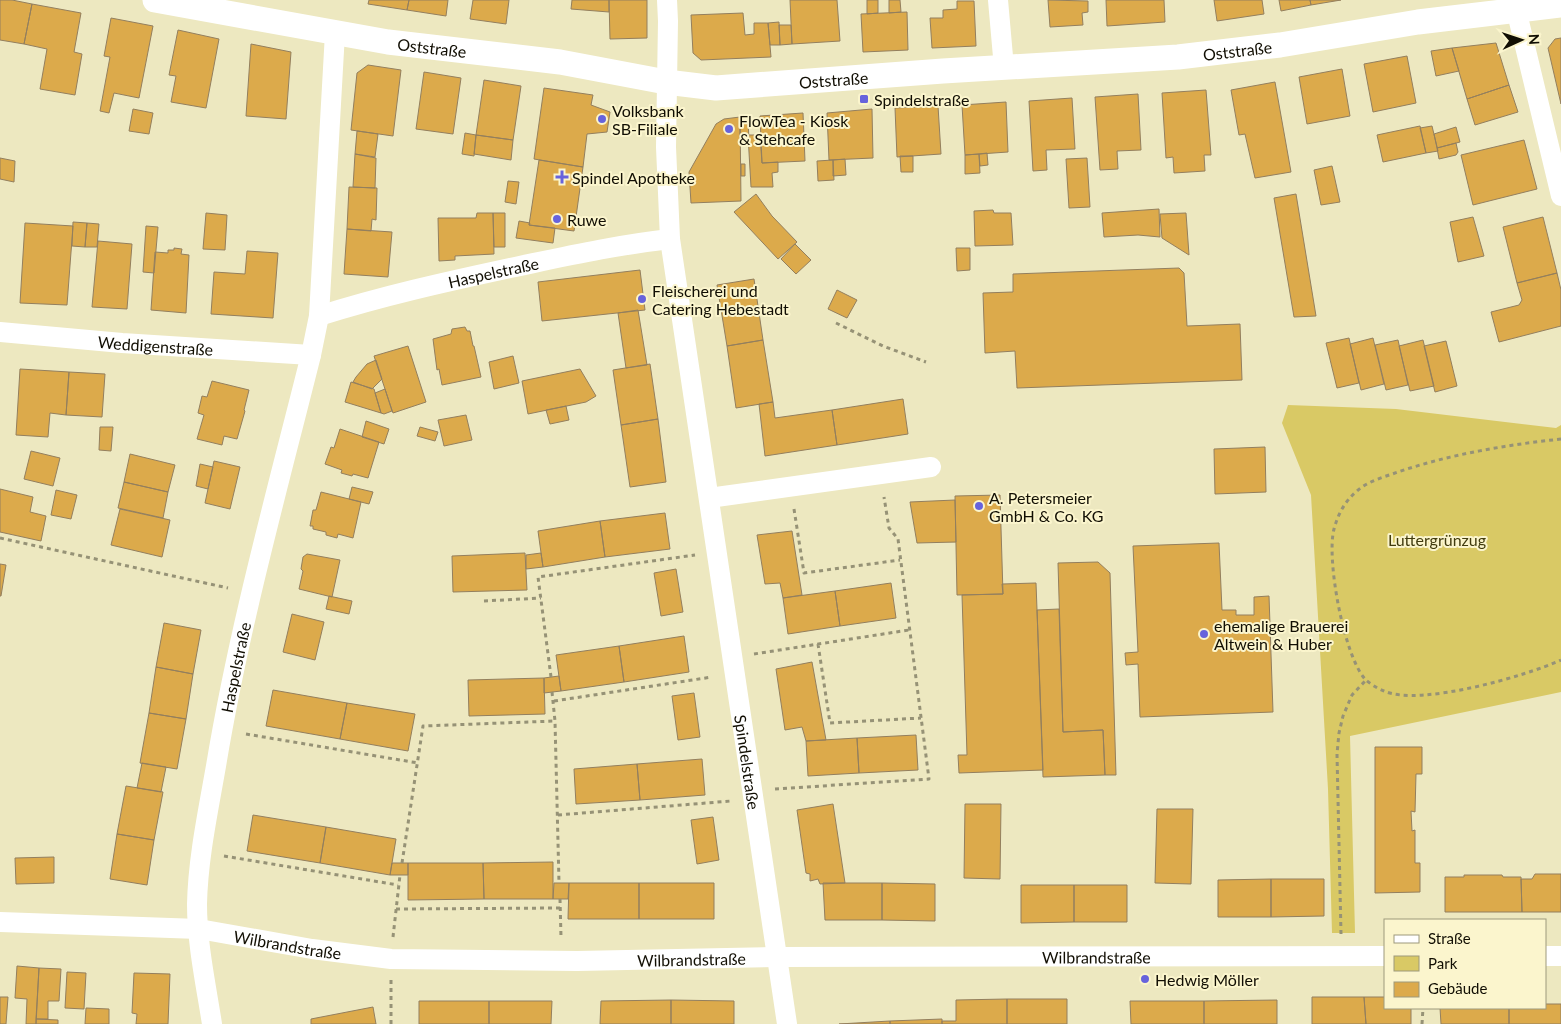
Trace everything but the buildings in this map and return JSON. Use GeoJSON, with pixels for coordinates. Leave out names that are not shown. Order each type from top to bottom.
{"type":"FeatureCollection","features":[{"type":"Feature","properties":{"kind":"street","name":"Oststraße"},"geometry":{"type":"LineString","coordinates":[[155,0],[335,33],[423,46],[560,62],[601,68],[666,82],[716,88],[1178,58],[1280,45],[1517,5],[1561,5]]}},
{"type":"Feature","properties":{"kind":"street","name":"Spindelstraße"},"geometry":{"type":"LineString","coordinates":[[667,0],[666,146],[670,239],[787,1024]]}},
{"type":"Feature","properties":{"kind":"street"},"geometry":{"type":"LineString","coordinates":[[998,0],[1004,68]]}},
{"type":"Feature","properties":{"kind":"street"},"geometry":{"type":"LineString","coordinates":[[1517,5],[1561,196]]}},
{"type":"Feature","properties":{"kind":"street","name":"Haspelstraße"},"geometry":{"type":"LineString","coordinates":[[212,1024],[198,929],[197,905],[202,852],[222,730],[251,593],[311,355],[319,316],[335,33]]}},
{"type":"Feature","properties":{"kind":"street","name":"Haspelstraße"},"geometry":{"type":"LineString","coordinates":[[319,316],[412,289],[623,244],[670,239]]}},
{"type":"Feature","properties":{"kind":"street","name":"Weddigenstraße"},"geometry":{"type":"LineString","coordinates":[[0,332],[311,355]]}},
{"type":"Feature","properties":{"kind":"street"},"geometry":{"type":"LineString","coordinates":[[709,498],[931,466]]}},
{"type":"Feature","properties":{"kind":"street","name":"Wilbrandstraße"},"geometry":{"type":"LineString","coordinates":[[0,922],[198,929],[312,949],[391,959],[562,960],[777,957],[1384,956]]}},
{"type":"Feature","properties":{"kind":"street"},"geometry":{"type":"LineString","coordinates":[[1546,956],[1561,956]]}},
{"type":"Feature","properties":{"kind":"path"},"geometry":{"type":"LineString","coordinates":[[836,322],[883,346],[926,362]]}},
{"type":"Feature","properties":{"kind":"path"},"geometry":{"type":"LineString","coordinates":[[1561,439],[1523,443],[1427,462],[1367,484],[1349,499],[1340,511],[1333,531],[1335,579],[1343,628],[1352,654],[1366,680],[1385,692],[1419,695],[1468,689],[1491,684],[1561,660]]}},
{"type":"Feature","properties":{"kind":"path"},"geometry":{"type":"LineString","coordinates":[[558,815],[753,794],[929,779],[898,539],[889,528],[880,474]]}},
{"type":"Feature","properties":{"kind":"path"},"geometry":{"type":"LineString","coordinates":[[790,487],[804,574],[900,560]]}},
{"type":"Feature","properties":{"kind":"path"},"geometry":{"type":"LineString","coordinates":[[0,538],[251,593]]}},
{"type":"Feature","properties":{"kind":"path"},"geometry":{"type":"LineString","coordinates":[[551,677],[538,577],[717,552]]}},
{"type":"Feature","properties":{"kind":"path"},"geometry":{"type":"LineString","coordinates":[[484,601],[541,598]]}},
{"type":"Feature","properties":{"kind":"path"},"geometry":{"type":"LineString","coordinates":[[554,701],[734,665],[818,644],[909,630]]}},
{"type":"Feature","properties":{"kind":"path"},"geometry":{"type":"LineString","coordinates":[[818,644],[830,723],[920,718]]}},
{"type":"Feature","properties":{"kind":"path"},"geometry":{"type":"LineString","coordinates":[[1342,956],[1338,740],[1343,716],[1352,694],[1366,680]]}},
{"type":"Feature","properties":{"kind":"path"},"geometry":{"type":"LineString","coordinates":[[552,692],[555,721],[559,883]]}},
{"type":"Feature","properties":{"kind":"path"},"geometry":{"type":"LineString","coordinates":[[402,863],[423,726],[555,721]]}},
{"type":"Feature","properties":{"kind":"path"},"geometry":{"type":"LineString","coordinates":[[222,730],[418,763]]}},
{"type":"Feature","properties":{"kind":"path"},"geometry":{"type":"LineString","coordinates":[[202,852],[398,885]]}},
{"type":"Feature","properties":{"kind":"path"},"geometry":{"type":"LineString","coordinates":[[391,1024],[391,959],[400,875]]}},
{"type":"Feature","properties":{"kind":"path"},"geometry":{"type":"LineString","coordinates":[[560,899],[562,960]]}},
{"type":"Feature","properties":{"kind":"path"},"geometry":{"type":"LineString","coordinates":[[396,909],[560,908]]}},
{"type":"Feature","properties":{"kind":"path"},"geometry":{"type":"LineString","coordinates":[[1422,1024],[1423,1009]]}},
{"type":"Feature","properties":{"kind":"green space","name":"Luttergrünzug"},"geometry":{"type":"Polygon","coordinates":[[[1288,405],[1396,409],[1556,428],[1561,425],[1561,692],[1350,736],[1355,933],[1332,933],[1328,789],[1311,495],[1282,423],[1288,405]]]}},
{"type":"Feature","properties":{"kind":"place","name":"Spindelstraße"},"geometry":{"type":"Point","coordinates":[864,99]}},
{"type":"Feature","properties":{"kind":"place","name":"Volksbank SB-Filiale"},"geometry":{"type":"Point","coordinates":[602,119]}},
{"type":"Feature","properties":{"kind":"place","name":"FlowTea - Kiosk & Stehcafe"},"geometry":{"type":"Point","coordinates":[729,129]}},
{"type":"Feature","properties":{"kind":"place","name":"Spindel Apotheke"},"geometry":{"type":"Point","coordinates":[562,177]}},
{"type":"Feature","properties":{"kind":"place","name":"Ruwe"},"geometry":{"type":"Point","coordinates":[557,219]}},
{"type":"Feature","properties":{"kind":"place","name":"Fleischerei und Catering Hebestadt"},"geometry":{"type":"Point","coordinates":[642,299]}},
{"type":"Feature","properties":{"kind":"place","name":"A. Petersmeier GmbH & Co. KG"},"geometry":{"type":"Point","coordinates":[979,506]}},
{"type":"Feature","properties":{"kind":"place","name":"ehemalige Brauerei Altwein & Huber"},"geometry":{"type":"Point","coordinates":[1204,634]}},
{"type":"Feature","properties":{"kind":"place","name":"Hedwig Möller"},"geometry":{"type":"Point","coordinates":[1145,979]}}]}
